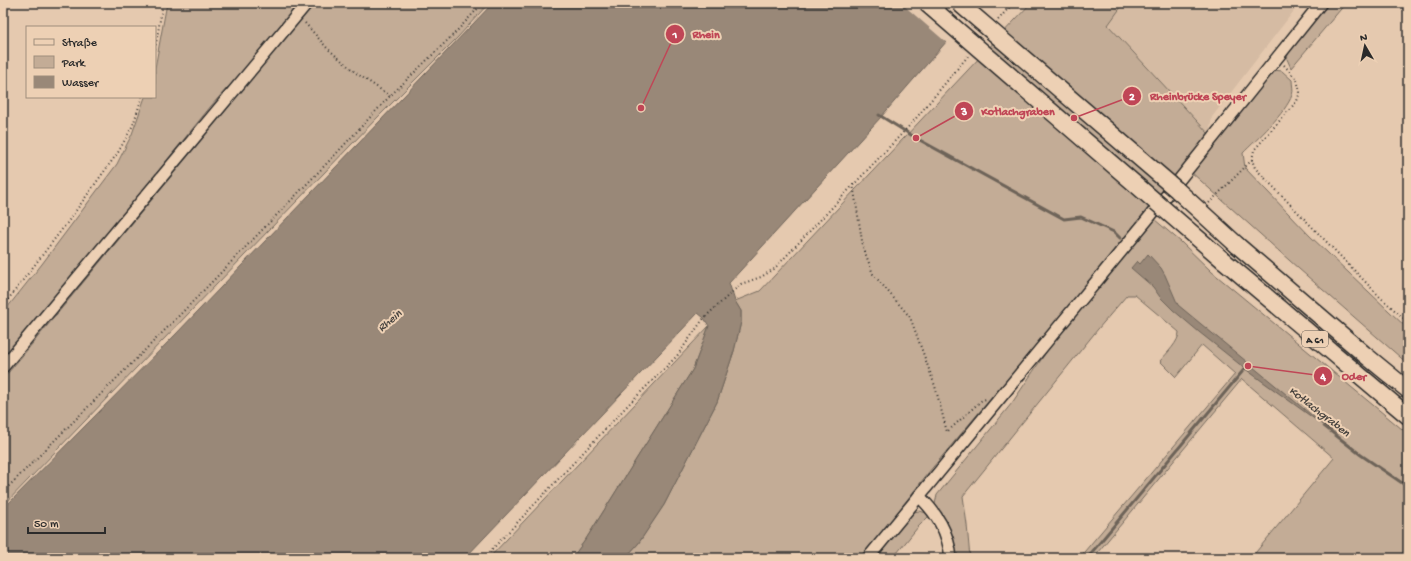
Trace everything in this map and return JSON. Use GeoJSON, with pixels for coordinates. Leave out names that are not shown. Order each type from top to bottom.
{"type":"FeatureCollection","features":[{"type":"Feature","properties":{"kind":"highway","name":"A 61"},"geometry":{"type":"LineString","coordinates":[[926,3],[1223,260],[1408,416]]}},
{"type":"Feature","properties":{"kind":"highway","name":"A 61"},"geometry":{"type":"LineString","coordinates":[[959,3],[1177,190],[1237,245],[1408,390]]}},
{"type":"Feature","properties":{"kind":"street"},"geometry":{"type":"LineString","coordinates":[[3,367],[307,3]]}},
{"type":"Feature","properties":{"kind":"street"},"geometry":{"type":"LineString","coordinates":[[868,558],[1147,220],[1322,3]]}},
{"type":"Feature","properties":{"kind":"street"},"geometry":{"type":"LineString","coordinates":[[919,496],[933,510],[942,526],[951,558]]}},
{"type":"Feature","properties":{"kind":"path"},"geometry":{"type":"LineString","coordinates":[[156,45],[164,3]]}},
{"type":"Feature","properties":{"kind":"path"},"geometry":{"type":"LineString","coordinates":[[3,492],[172,324],[390,96],[453,35],[483,3]]}},
{"type":"Feature","properties":{"kind":"path"},"geometry":{"type":"LineString","coordinates":[[998,21],[1013,3]]}},
{"type":"Feature","properties":{"kind":"path"},"geometry":{"type":"LineString","coordinates":[[298,15],[327,48],[356,73],[390,96]]}},
{"type":"Feature","properties":{"kind":"path"},"geometry":{"type":"LineString","coordinates":[[484,558],[677,356],[704,318],[741,284],[761,277],[774,269],[912,123],[972,51]]}},
{"type":"Feature","properties":{"kind":"path"},"geometry":{"type":"LineString","coordinates":[[1277,59],[1297,80],[1300,92],[1297,101],[1254,150],[1252,160],[1255,168],[1381,298],[1408,322]]}},
{"type":"Feature","properties":{"kind":"path"},"geometry":{"type":"LineString","coordinates":[[3,306],[119,152],[133,125],[142,98]]}},
{"type":"Feature","properties":{"kind":"path"},"geometry":{"type":"LineString","coordinates":[[1205,208],[1252,160]]}},
{"type":"Feature","properties":{"kind":"path"},"geometry":{"type":"LineString","coordinates":[[853,184],[863,247],[873,274],[910,317],[935,386],[947,432],[982,400],[989,398]]}},
{"type":"Feature","properties":{"kind":"shaded area"},"geometry":{"type":"Polygon","coordinates":[[[1124,3],[1300,3],[1212,117],[1209,134],[1108,25],[1124,3]]]}},
{"type":"Feature","properties":{"kind":"green space"},"geometry":{"type":"Polygon","coordinates":[[[167,3],[489,3],[458,37],[377,118],[3,506],[3,379],[232,103],[228,87],[3,362],[3,313],[117,164],[132,134],[145,98],[156,98],[156,63],[167,3]]]}},
{"type":"Feature","properties":{"kind":"green space"},"geometry":{"type":"Polygon","coordinates":[[[1031,3],[1124,3],[1108,25],[1209,134],[1046,333],[928,473],[862,558],[625,558],[638,544],[664,505],[717,402],[734,351],[741,322],[741,311],[735,301],[760,291],[1031,3]]]}},
{"type":"Feature","properties":{"kind":"green space"},"geometry":{"type":"Polygon","coordinates":[[[1324,3],[1346,3],[1291,68],[1287,59],[1290,45],[1324,3]]]}},
{"type":"Feature","properties":{"kind":"green space"},"geometry":{"type":"Polygon","coordinates":[[[1274,70],[1282,71],[1292,80],[1293,93],[1289,102],[1278,118],[1243,153],[1245,168],[1310,236],[1408,329],[1408,364],[1191,172],[1274,70]]]}},
{"type":"Feature","properties":{"kind":"green space"},"geometry":{"type":"Polygon","coordinates":[[[1154,219],[1181,242],[1212,272],[1408,434],[1408,558],[1251,558],[1334,458],[1242,379],[1093,558],[1079,558],[1235,374],[1202,345],[1176,377],[1160,361],[1177,340],[1179,332],[1135,295],[1127,295],[963,496],[970,558],[953,558],[935,504],[937,495],[1012,403],[1055,339],[1154,219]]]}},
{"type":"Feature","properties":{"kind":"green space"},"geometry":{"type":"Polygon","coordinates":[[[709,326],[693,369],[586,539],[572,558],[489,558],[709,326]]]}},
{"type":"Feature","properties":{"kind":"green space"},"geometry":{"type":"Polygon","coordinates":[[[919,511],[931,514],[918,527],[893,558],[875,558],[914,512],[919,511]]]}},
{"type":"Feature","properties":{"kind":"water"},"geometry":{"type":"Polygon","coordinates":[[[493,3],[980,3],[881,117],[729,283],[735,301],[741,311],[741,322],[734,351],[717,402],[664,505],[638,544],[625,558],[572,558],[586,539],[693,369],[709,326],[704,318],[698,313],[465,558],[3,558],[3,509],[176,334],[493,3]]]}},
{"type":"Feature","properties":{"kind":"water"},"geometry":{"type":"Polygon","coordinates":[[[1148,254],[1161,268],[1178,305],[1327,428],[1248,371],[1173,310],[1160,297],[1153,287],[1131,268],[1137,261],[1140,264],[1148,254]]]}},
{"type":"Feature","properties":{"kind":"pier"},"geometry":{"type":"Polygon","coordinates":[[[901,3],[978,3],[981,5],[947,43],[901,3]]]}},
{"type":"Feature","properties":{"kind":"waterway","name":"Kotlachgraben"},"geometry":{"type":"LineString","coordinates":[[879,115],[916,138],[1064,219],[1081,217],[1114,232],[1120,238]]}},
{"type":"Feature","properties":{"kind":"waterway"},"geometry":{"type":"LineString","coordinates":[[1087,558],[1247,366]]}},
{"type":"Feature","properties":{"kind":"waterway","name":"Kotlachgraben"},"geometry":{"type":"LineString","coordinates":[[1324,426],[1361,455],[1408,487]]}},
{"type":"Feature","properties":{"kind":"place","name":"Rhein"},"geometry":{"type":"Point","coordinates":[641,108]}},
{"type":"Feature","properties":{"kind":"place","name":"Rheinbrücke Speyer"},"geometry":{"type":"Point","coordinates":[1074,118]}},
{"type":"Feature","properties":{"kind":"place","name":"Kotlachgraben"},"geometry":{"type":"Point","coordinates":[916,138]}},
{"type":"Feature","properties":{"kind":"place","name":"Oder"},"geometry":{"type":"Point","coordinates":[1248,366]}}]}
